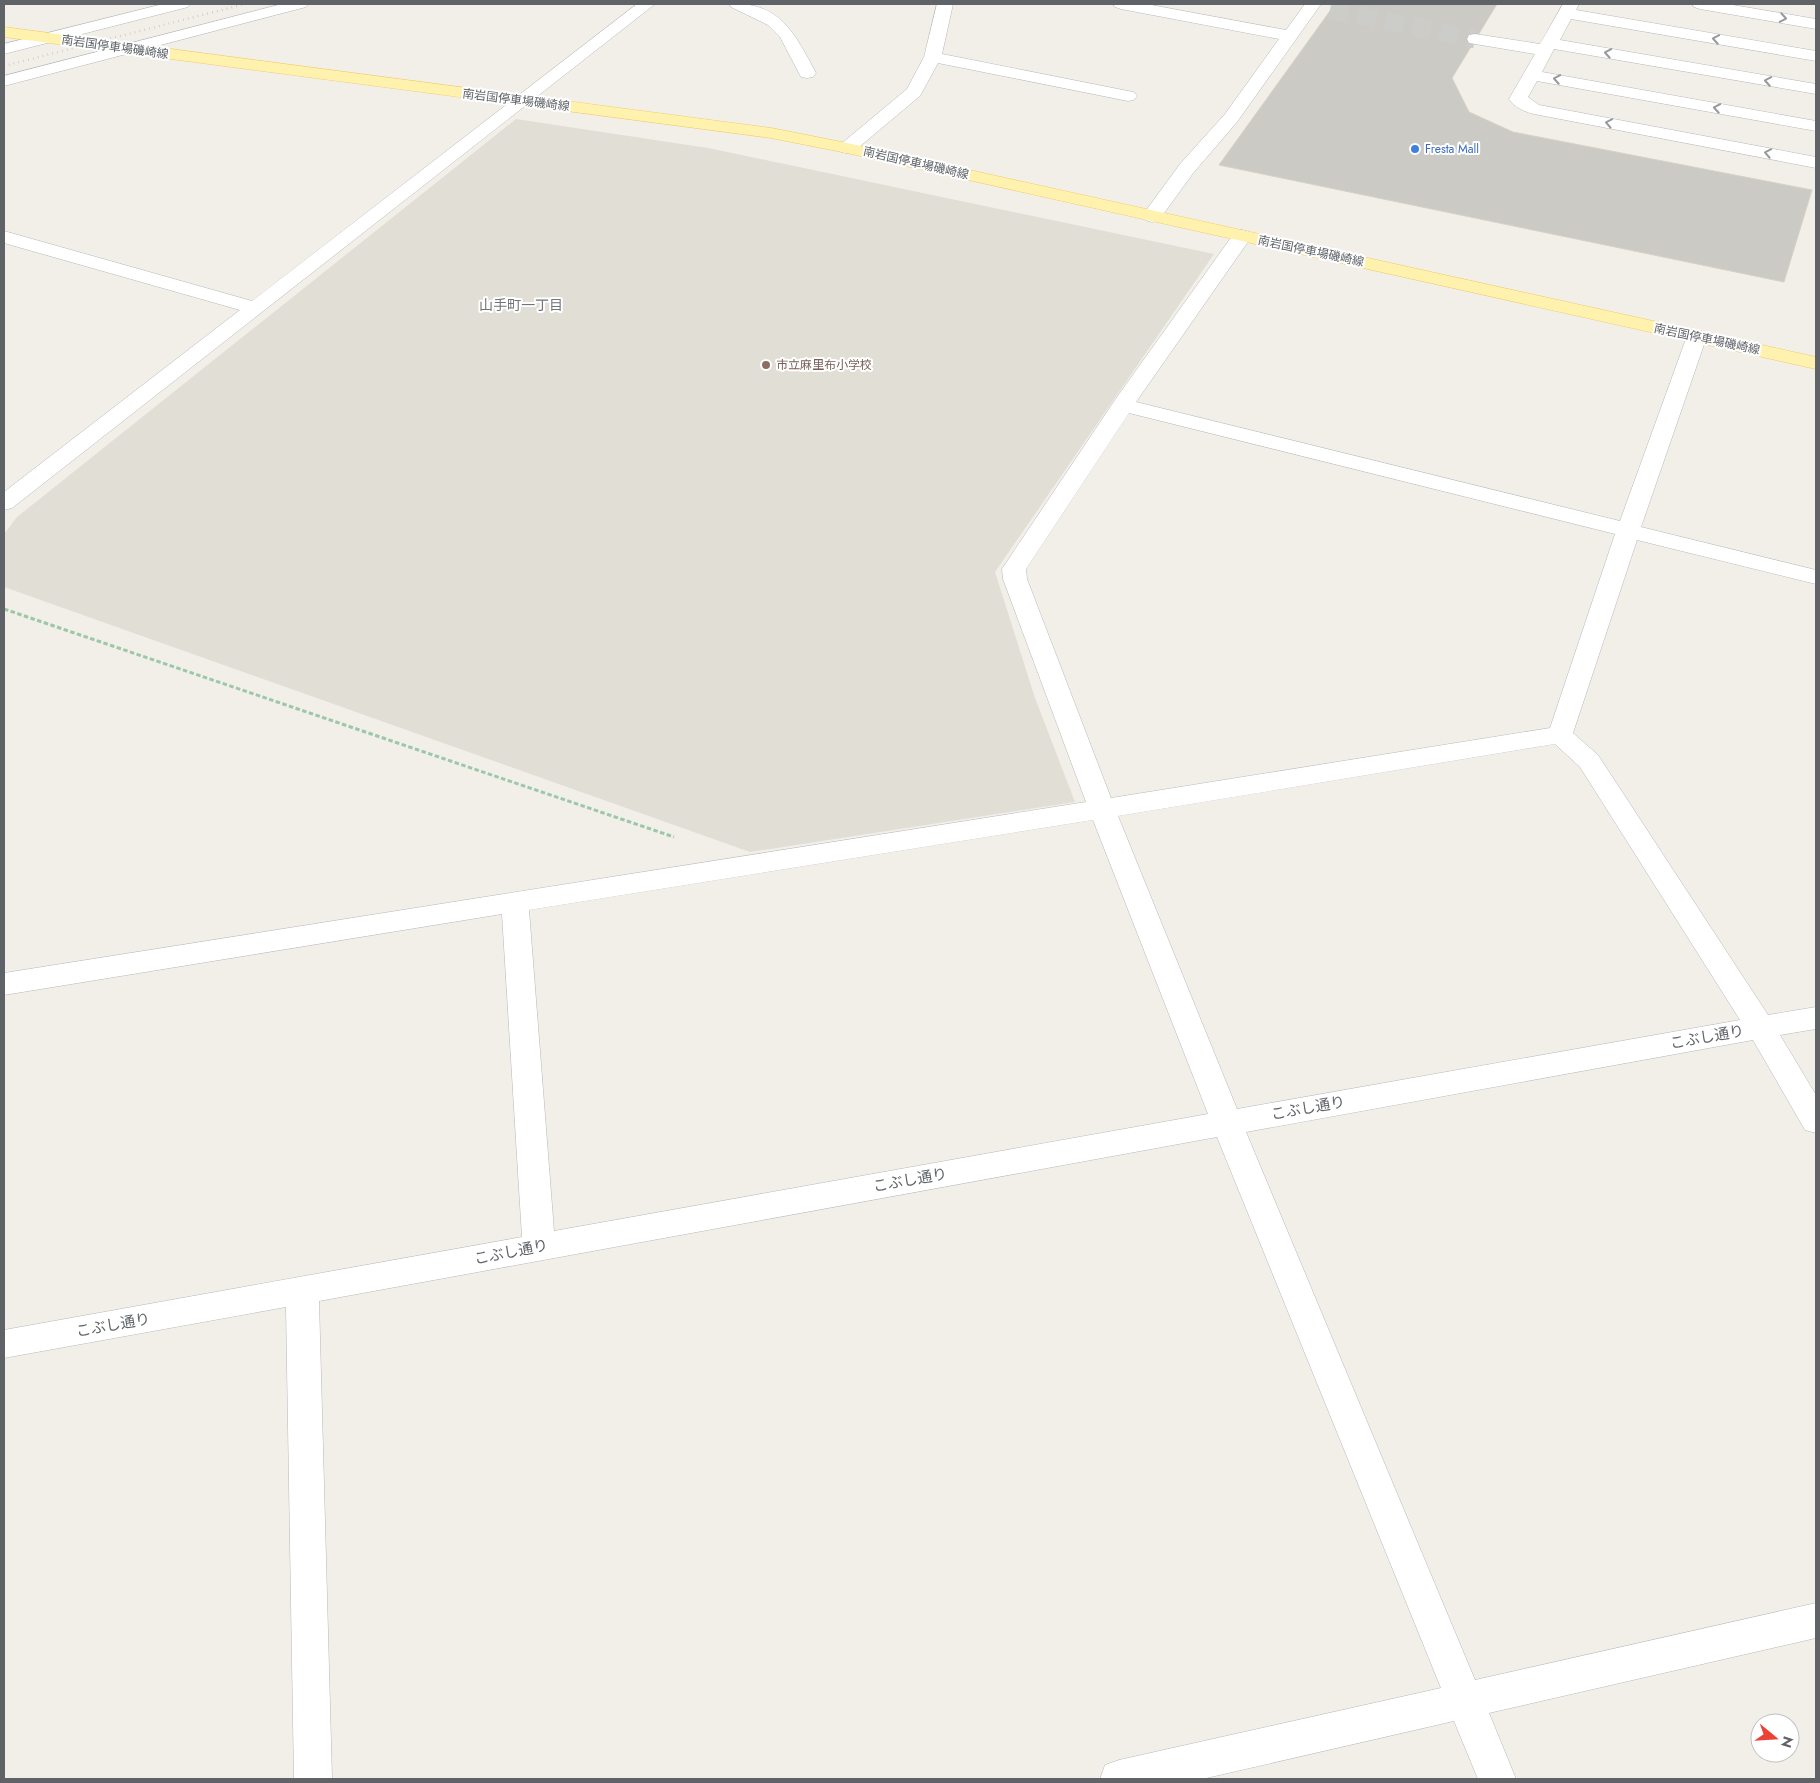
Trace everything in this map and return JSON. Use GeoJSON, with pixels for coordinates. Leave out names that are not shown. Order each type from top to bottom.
{"type":"FeatureCollection","features":[{"type":"Feature","properties":{"kind":"main road","name":"南岩国停車場磯崎線"},"geometry":{"type":"LineString","coordinates":[[4,32],[523,102],[771,133],[847,148],[1816,362]]}},
{"type":"Feature","properties":{"kind":"street"},"geometry":{"type":"LineString","coordinates":[[4,49],[182,4]]}},
{"type":"Feature","properties":{"kind":"street"},"geometry":{"type":"LineString","coordinates":[[4,82],[300,4]]}},
{"type":"Feature","properties":{"kind":"street"},"geometry":{"type":"LineString","coordinates":[[4,503],[523,102],[646,4]]}},
{"type":"Feature","properties":{"kind":"street"},"geometry":{"type":"LineString","coordinates":[[737,4],[774,20],[787,35],[807,73]]}},
{"type":"Feature","properties":{"kind":"street"},"geometry":{"type":"LineString","coordinates":[[847,148],[914,92],[933,57],[945,4]]}},
{"type":"Feature","properties":{"kind":"street"},"geometry":{"type":"LineString","coordinates":[[1120,4],[1290,36]]}},
{"type":"Feature","properties":{"kind":"street"},"geometry":{"type":"LineString","coordinates":[[1700,4],[1816,24]]}},
{"type":"Feature","properties":{"kind":"street"},"geometry":{"type":"LineString","coordinates":[[1152,216],[1187,168],[1231,118],[1290,36],[1318,7]]}},
{"type":"Feature","properties":{"kind":"street"},"geometry":{"type":"LineString","coordinates":[[1816,56],[1569,8],[1518,99],[1534,109],[1816,163]]}},
{"type":"Feature","properties":{"kind":"street"},"geometry":{"type":"LineString","coordinates":[[1476,39],[1547,47],[1816,89]]}},
{"type":"Feature","properties":{"kind":"street"},"geometry":{"type":"LineString","coordinates":[[933,57],[1128,96]]}},
{"type":"Feature","properties":{"kind":"street"},"geometry":{"type":"LineString","coordinates":[[1532,75],[1816,126]]}},
{"type":"Feature","properties":{"kind":"street"},"geometry":{"type":"LineString","coordinates":[[1242,236],[1123,405],[1014,569],[1015,579],[1102,810],[1227,1123],[1497,1779]]}},
{"type":"Feature","properties":{"kind":"street"},"geometry":{"type":"LineString","coordinates":[[4,237],[255,308]]}},
{"type":"Feature","properties":{"kind":"street"},"geometry":{"type":"LineString","coordinates":[[1560,735],[1696,336]]}},
{"type":"Feature","properties":{"kind":"street"},"geometry":{"type":"LineString","coordinates":[[1123,405],[1628,532],[1816,577]]}},
{"type":"Feature","properties":{"kind":"street"},"geometry":{"type":"LineString","coordinates":[[4,984],[515,901],[1102,810],[1560,735]]}},
{"type":"Feature","properties":{"kind":"street"},"geometry":{"type":"LineString","coordinates":[[1560,735],[1589,762],[1760,1028],[1816,1121]]}},
{"type":"Feature","properties":{"kind":"street"},"geometry":{"type":"LineString","coordinates":[[515,901],[539,1247]]}},
{"type":"Feature","properties":{"kind":"street","name":"こぶし通り"},"geometry":{"type":"LineString","coordinates":[[4,1344],[1816,1018]]}},
{"type":"Feature","properties":{"kind":"street"},"geometry":{"type":"LineString","coordinates":[[302,1291],[313,1779]]}},
{"type":"Feature","properties":{"kind":"street"},"geometry":{"type":"LineString","coordinates":[[1120,1779],[1816,1621]]}},
{"type":"Feature","properties":{"kind":"path"},"geometry":{"type":"LineString","coordinates":[[4,609],[680,839]]}},
{"type":"Feature","properties":{"kind":"shaded area"},"geometry":{"type":"Polygon","coordinates":[[[516,119],[708,148],[1214,254],[995,572],[1035,698],[1075,802],[750,852],[4,587],[4,534],[17,517],[516,119]]]}},
{"type":"Feature","properties":{"kind":"building","name":"Fresta Mall"},"geometry":{"type":"Polygon","coordinates":[[[1335,4],[1497,4],[1452,78],[1469,112],[1513,132],[1812,190],[1784,282],[1219,165],[1335,4]]]}},
{"type":"Feature","properties":{"kind":"tunnel"},"geometry":{"type":"LineString","coordinates":[[1330,10],[1475,39]]}},
{"type":"Feature","properties":{"kind":"railway"},"geometry":{"type":"LineString","coordinates":[[4,66],[245,4]]}},
{"type":"Feature","properties":{"kind":"place","name":"Fresta Mall"},"geometry":{"type":"Point","coordinates":[1415,149]}},
{"type":"Feature","properties":{"kind":"place","name":"市立麻里布小学校"},"geometry":{"type":"Point","coordinates":[766,365]}},
{"type":"Feature","properties":{"kind":"district","name":"山手町一丁目"},"geometry":{"type":"Point","coordinates":[521,305]}}]}
